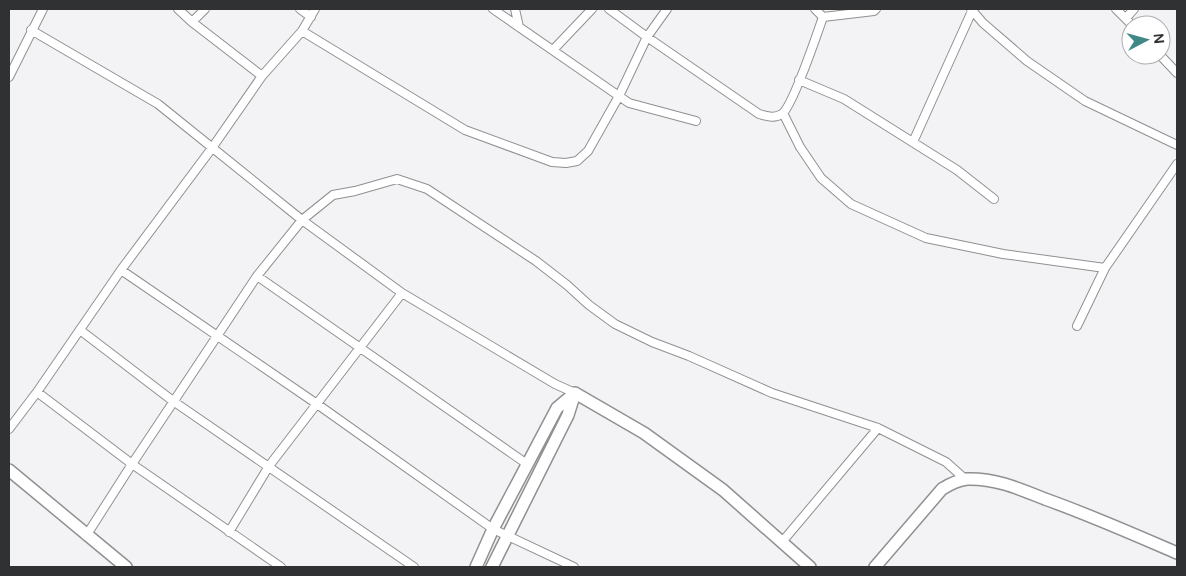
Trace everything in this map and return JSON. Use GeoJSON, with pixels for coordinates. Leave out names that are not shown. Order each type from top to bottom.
{"type":"FeatureCollection","features":[{"type":"Feature","properties":{"kind":"main road"},"geometry":{"type":"LineString","coordinates":[[476,567],[557,408],[575,393]]}},
{"type":"Feature","properties":{"kind":"main road"},"geometry":{"type":"LineString","coordinates":[[492,567],[568,415],[575,393]]}},
{"type":"Feature","properties":{"kind":"main road"},"geometry":{"type":"LineString","coordinates":[[575,393],[644,433],[723,490],[810,567]]}},
{"type":"Feature","properties":{"kind":"main road"},"geometry":{"type":"LineString","coordinates":[[9,470],[86,536],[126,567]]}},
{"type":"Feature","properties":{"kind":"main road"},"geometry":{"type":"LineString","coordinates":[[875,567],[942,489],[952,483],[965,479],[996,481],[1072,509],[1177,553]]}},
{"type":"Feature","properties":{"kind":"street"},"geometry":{"type":"LineString","coordinates":[[9,77],[43,9]]}},
{"type":"Feature","properties":{"kind":"street"},"geometry":{"type":"LineString","coordinates":[[178,9],[262,76]]}},
{"type":"Feature","properties":{"kind":"street"},"geometry":{"type":"LineString","coordinates":[[192,22],[205,9]]}},
{"type":"Feature","properties":{"kind":"street"},"geometry":{"type":"LineString","coordinates":[[300,9],[310,17]]}},
{"type":"Feature","properties":{"kind":"street"},"geometry":{"type":"LineString","coordinates":[[9,429],[38,392],[121,270],[212,148],[262,76],[302,31],[315,9]]}},
{"type":"Feature","properties":{"kind":"street"},"geometry":{"type":"LineString","coordinates":[[493,9],[629,103],[696,121]]}},
{"type":"Feature","properties":{"kind":"street"},"geometry":{"type":"LineString","coordinates":[[515,9],[519,26]]}},
{"type":"Feature","properties":{"kind":"street"},"geometry":{"type":"LineString","coordinates":[[552,50],[592,9]]}},
{"type":"Feature","properties":{"kind":"street"},"geometry":{"type":"LineString","coordinates":[[609,9],[759,114],[774,118],[783,113],[794,94],[823,17]]}},
{"type":"Feature","properties":{"kind":"street"},"geometry":{"type":"LineString","coordinates":[[302,31],[465,130],[552,162],[566,163],[578,161],[588,151],[619,96],[647,37],[667,9]]}},
{"type":"Feature","properties":{"kind":"street"},"geometry":{"type":"LineString","coordinates":[[815,9],[823,17]]}},
{"type":"Feature","properties":{"kind":"street"},"geometry":{"type":"LineString","coordinates":[[823,17],[876,9]]}},
{"type":"Feature","properties":{"kind":"street"},"geometry":{"type":"LineString","coordinates":[[913,142],[972,10],[983,23],[1027,61],[1085,101],[1177,146]]}},
{"type":"Feature","properties":{"kind":"street"},"geometry":{"type":"LineString","coordinates":[[31,30],[158,104],[302,220],[402,293],[555,384],[575,393]]}},
{"type":"Feature","properties":{"kind":"street"},"geometry":{"type":"LineString","coordinates":[[799,80],[844,99],[957,170],[994,199]]}},
{"type":"Feature","properties":{"kind":"street"},"geometry":{"type":"LineString","coordinates":[[783,113],[800,147],[822,178],[850,204],[926,238],[1004,254],[1105,268]]}},
{"type":"Feature","properties":{"kind":"street"},"geometry":{"type":"LineString","coordinates":[[1077,326],[1105,268],[1177,164]]}},
{"type":"Feature","properties":{"kind":"street"},"geometry":{"type":"LineString","coordinates":[[86,536],[257,276],[302,220],[333,195],[356,191],[397,179],[426,189],[536,260],[589,305],[615,324],[652,342],[772,393],[878,428],[946,462],[965,479]]}},
{"type":"Feature","properties":{"kind":"street"},"geometry":{"type":"LineString","coordinates":[[121,270],[317,404],[494,529],[574,567]]}},
{"type":"Feature","properties":{"kind":"street"},"geometry":{"type":"LineString","coordinates":[[257,276],[527,464]]}},
{"type":"Feature","properties":{"kind":"street"},"geometry":{"type":"LineString","coordinates":[[229,532],[269,466],[402,293]]}},
{"type":"Feature","properties":{"kind":"street"},"geometry":{"type":"LineString","coordinates":[[80,330],[173,402],[414,567]]}},
{"type":"Feature","properties":{"kind":"street"},"geometry":{"type":"LineString","coordinates":[[38,392],[132,464],[281,567]]}},
{"type":"Feature","properties":{"kind":"street"},"geometry":{"type":"LineString","coordinates":[[782,542],[878,428]]}}]}
